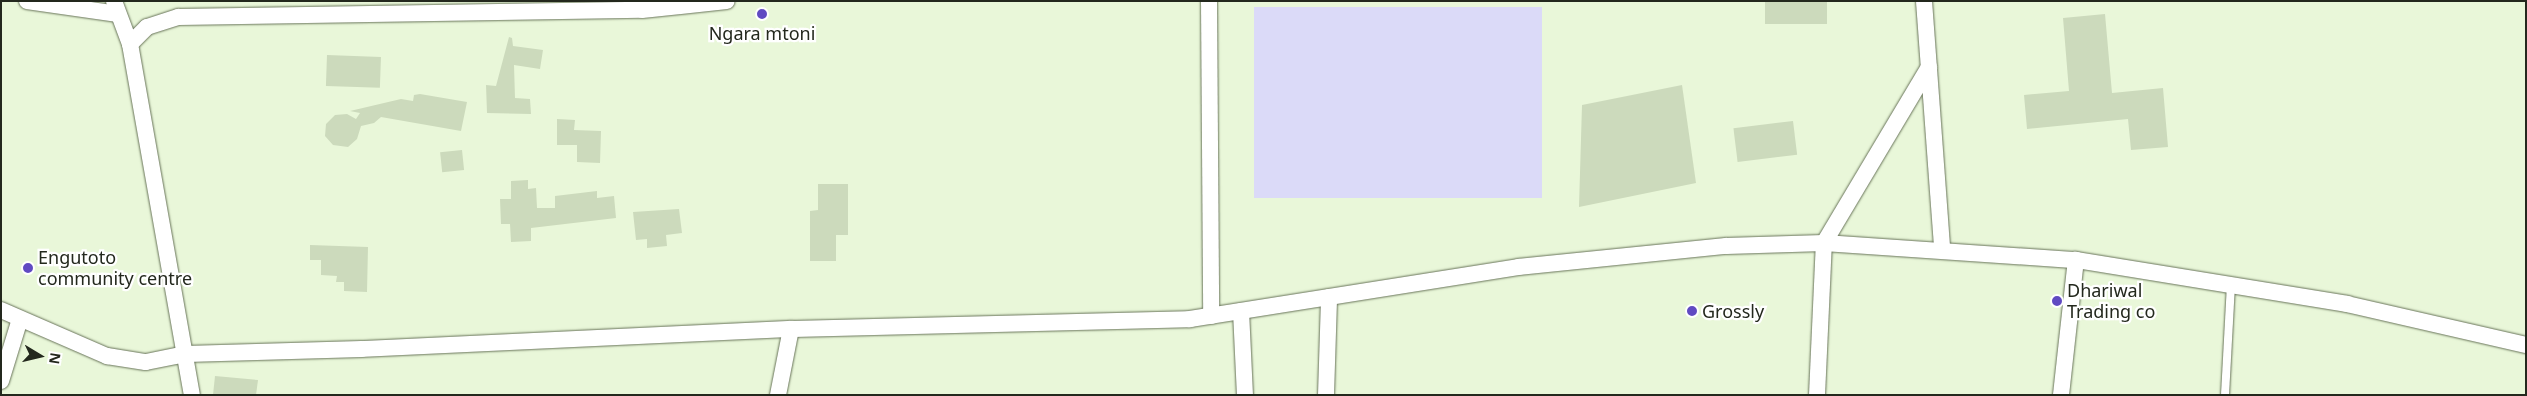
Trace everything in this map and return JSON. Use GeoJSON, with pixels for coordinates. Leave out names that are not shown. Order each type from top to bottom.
{"type":"FeatureCollection","features":[{"type":"Feature","properties":{"kind":"street"},"geometry":{"type":"LineString","coordinates":[[27,1],[116,8],[130,44],[192,395]]}},
{"type":"Feature","properties":{"kind":"street"},"geometry":{"type":"LineString","coordinates":[[130,44],[147,26],[178,16],[421,7],[642,10],[727,1]]}},
{"type":"Feature","properties":{"kind":"street"},"geometry":{"type":"LineString","coordinates":[[1209,1],[1212,316]]}},
{"type":"Feature","properties":{"kind":"street"},"geometry":{"type":"LineString","coordinates":[[1924,1],[1942,249]]}},
{"type":"Feature","properties":{"kind":"street"},"geometry":{"type":"LineString","coordinates":[[1817,395],[1824,243],[1928,67]]}},
{"type":"Feature","properties":{"kind":"street"},"geometry":{"type":"LineString","coordinates":[[1,310],[87,348],[124,360],[146,362],[186,354],[362,349],[791,329],[1212,316],[1518,266],[1726,246],[1824,243],[1942,249],[2076,260],[2346,304],[2524,344]]}},
{"type":"Feature","properties":{"kind":"street"},"geometry":{"type":"LineString","coordinates":[[2062,395],[2076,260]]}},
{"type":"Feature","properties":{"kind":"street"},"geometry":{"type":"LineString","coordinates":[[1326,395],[1329,298]]}},
{"type":"Feature","properties":{"kind":"street"},"geometry":{"type":"LineString","coordinates":[[1240,311],[1246,395]]}},
{"type":"Feature","properties":{"kind":"street"},"geometry":{"type":"LineString","coordinates":[[1,381],[20,319]]}},
{"type":"Feature","properties":{"kind":"street"},"geometry":{"type":"LineString","coordinates":[[778,395],[791,329]]}},
{"type":"Feature","properties":{"kind":"lane"},"geometry":{"type":"LineString","coordinates":[[2225,395],[2232,284]]}},
{"type":"Feature","properties":{"kind":"shaded area"},"geometry":{"type":"Polygon","coordinates":[[[1254,7],[1542,7],[1542,198],[1254,198],[1254,7]]]}},
{"type":"Feature","properties":{"kind":"building"},"geometry":{"type":"Polygon","coordinates":[[[1765,1],[1827,1],[1827,24],[1765,24],[1765,1]]]}},
{"type":"Feature","properties":{"kind":"building"},"geometry":{"type":"Polygon","coordinates":[[[2105,14],[2112,93],[2163,88],[2168,147],[2131,150],[2128,119],[2027,129],[2024,95],[2069,91],[2063,18],[2105,14]]]}},
{"type":"Feature","properties":{"kind":"building"},"geometry":{"type":"Polygon","coordinates":[[[509,37],[512,38],[513,46],[543,50],[540,69],[514,65],[515,98],[530,99],[531,114],[487,113],[486,85],[496,86],[509,37]]]}},
{"type":"Feature","properties":{"kind":"building"},"geometry":{"type":"Polygon","coordinates":[[[327,55],[381,57],[380,88],[326,86],[327,55]]]}},
{"type":"Feature","properties":{"kind":"building"},"geometry":{"type":"Polygon","coordinates":[[[1682,85],[1696,183],[1579,207],[1582,105],[1682,85]]]}},
{"type":"Feature","properties":{"kind":"building"},"geometry":{"type":"Polygon","coordinates":[[[420,94],[467,102],[461,131],[381,117],[374,123],[361,126],[357,139],[348,147],[333,145],[325,136],[326,124],[335,115],[347,114],[356,119],[360,113],[350,111],[401,99],[413,101],[414,95],[420,94]]]}},
{"type":"Feature","properties":{"kind":"building"},"geometry":{"type":"Polygon","coordinates":[[[557,119],[575,120],[574,130],[601,131],[600,163],[577,162],[577,145],[557,145],[557,119]]]}},
{"type":"Feature","properties":{"kind":"building"},"geometry":{"type":"Polygon","coordinates":[[[1793,121],[1797,155],[1738,162],[1733,128],[1793,121]]]}},
{"type":"Feature","properties":{"kind":"building"},"geometry":{"type":"Polygon","coordinates":[[[462,150],[464,170],[442,172],[440,152],[462,150]]]}},
{"type":"Feature","properties":{"kind":"building"},"geometry":{"type":"Polygon","coordinates":[[[528,180],[528,189],[536,188],[537,208],[555,208],[555,196],[597,191],[597,198],[614,196],[616,218],[531,228],[531,241],[511,242],[510,224],[501,224],[500,199],[511,199],[511,181],[528,180]]]}},
{"type":"Feature","properties":{"kind":"building"},"geometry":{"type":"Polygon","coordinates":[[[818,184],[848,184],[848,235],[836,235],[836,261],[810,261],[810,211],[818,210],[818,184]]]}},
{"type":"Feature","properties":{"kind":"building"},"geometry":{"type":"Polygon","coordinates":[[[679,209],[682,233],[666,235],[667,246],[647,248],[647,239],[636,240],[633,212],[679,209]]]}},
{"type":"Feature","properties":{"kind":"building"},"geometry":{"type":"Polygon","coordinates":[[[310,245],[368,247],[367,292],[344,291],[344,282],[336,282],[337,276],[321,275],[321,260],[310,260],[310,245]]]}},
{"type":"Feature","properties":{"kind":"building"},"geometry":{"type":"Polygon","coordinates":[[[215,376],[258,380],[256,395],[213,395],[215,376]]]}},
{"type":"Feature","properties":{"kind":"place","name":"Ngara mtoni"},"geometry":{"type":"Point","coordinates":[762,14]}},
{"type":"Feature","properties":{"kind":"place","name":"Engutoto community centre"},"geometry":{"type":"Point","coordinates":[28,268]}},
{"type":"Feature","properties":{"kind":"place","name":"Dhariwal Trading co"},"geometry":{"type":"Point","coordinates":[2057,301]}},
{"type":"Feature","properties":{"kind":"place","name":"Grossly"},"geometry":{"type":"Point","coordinates":[1692,311]}}]}
